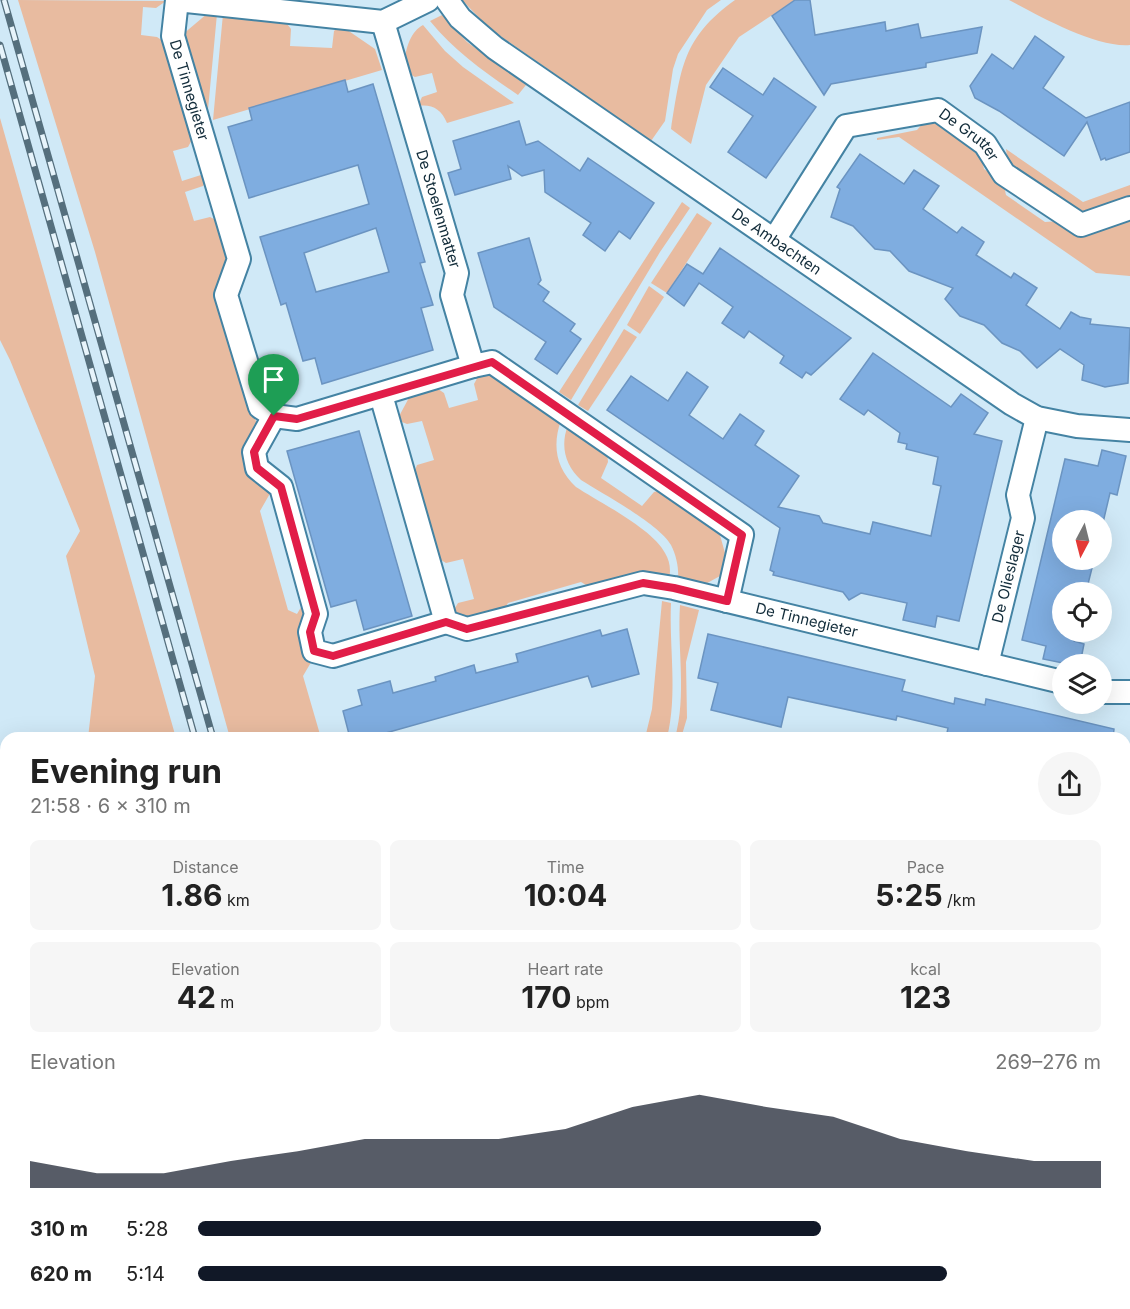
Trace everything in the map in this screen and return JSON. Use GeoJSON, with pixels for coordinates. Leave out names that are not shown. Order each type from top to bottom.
{"type":"FeatureCollection","features":[{"type":"Feature","properties":{"kind":"street","name":"De Tinnegieter"},"geometry":{"type":"LineString","coordinates":[[383,21],[177,0],[173,36],[239,259],[226,295],[260,407],[274,416],[254,452],[257,468],[281,487],[316,614],[310,632],[314,651],[333,656],[446,622],[467,629],[643,583],[674,588],[1052,680]]}},
{"type":"Feature","properties":{"kind":"street"},"geometry":{"type":"LineString","coordinates":[[383,21],[429,0]]}},
{"type":"Feature","properties":{"kind":"street","name":"De Ambachten"},"geometry":{"type":"LineString","coordinates":[[447,0],[460,18],[495,48],[1003,397],[1037,418],[1077,426],[1130,430]]}},
{"type":"Feature","properties":{"kind":"street","name":"De Stoelenmatter"},"geometry":{"type":"LineString","coordinates":[[383,21],[458,273],[452,295],[473,366]]}},
{"type":"Feature","properties":{"kind":"street","name":"De Grutter"},"geometry":{"type":"LineString","coordinates":[[774,240],[846,126],[938,110],[985,144],[1004,174],[1081,225],[1130,208]]}},
{"type":"Feature","properties":{"kind":"street"},"geometry":{"type":"LineString","coordinates":[[274,416],[297,419],[492,362],[742,535],[727,601]]}},
{"type":"Feature","properties":{"kind":"street"},"geometry":{"type":"LineString","coordinates":[[381,394],[446,622]]}},
{"type":"Feature","properties":{"kind":"street","name":"De Olieslager"},"geometry":{"type":"LineString","coordinates":[[987,664],[1023,518],[1018,495],[1037,418]]}},
{"type":"Feature","properties":{"kind":"street"},"geometry":{"type":"LineString","coordinates":[[1112,692],[1130,692]]}},
{"type":"Feature","properties":{"kind":"shaded area"},"geometry":{"type":"Polygon","coordinates":[[[18,0],[166,1],[156,8],[143,7],[141,35],[157,37],[166,43],[194,136],[188,147],[173,151],[182,181],[201,175],[207,180],[203,186],[185,192],[194,221],[210,217],[220,222],[231,260],[216,287],[257,425],[242,451],[250,476],[272,490],[260,511],[288,610],[297,614],[304,602],[313,659],[303,676],[319,732],[228,732],[95,252],[18,0]]]}},
{"type":"Feature","properties":{"kind":"shaded area"},"geometry":{"type":"Polygon","coordinates":[[[462,0],[721,0],[707,10],[678,54],[673,69],[665,121],[651,141],[489,28],[462,0]]]}},
{"type":"Feature","properties":{"kind":"shaded area"},"geometry":{"type":"Polygon","coordinates":[[[735,0],[795,0],[739,37],[706,85],[691,144],[671,129],[682,72],[694,42],[704,28],[735,0]]]}},
{"type":"Feature","properties":{"kind":"shaded area"},"geometry":{"type":"Polygon","coordinates":[[[1009,0],[1130,0],[1130,45],[1116,45],[1085,36],[1009,0]]]}},
{"type":"Feature","properties":{"kind":"shaded area"},"geometry":{"type":"Polygon","coordinates":[[[208,13],[217,14],[207,120],[182,35],[208,13]]]}},
{"type":"Feature","properties":{"kind":"shaded area"},"geometry":{"type":"Polygon","coordinates":[[[223,14],[284,20],[291,29],[290,46],[332,48],[334,31],[340,25],[375,49],[382,70],[213,120],[223,14]]]}},
{"type":"Feature","properties":{"kind":"shaded area"},"geometry":{"type":"Polygon","coordinates":[[[442,15],[467,42],[526,85],[518,95],[494,79],[450,43],[430,21],[442,15]]]}},
{"type":"Feature","properties":{"kind":"shaded area"},"geometry":{"type":"Polygon","coordinates":[[[423,25],[445,51],[463,67],[514,103],[447,123],[436,108],[418,106],[422,97],[437,92],[432,73],[415,77],[406,72],[405,59],[410,39],[423,25]]]}},
{"type":"Feature","properties":{"kind":"shaded area"},"geometry":{"type":"Polygon","coordinates":[[[0,118],[174,732],[89,732],[95,676],[66,556],[80,531],[0,340],[0,118]]]}},
{"type":"Feature","properties":{"kind":"shaded area"},"geometry":{"type":"Polygon","coordinates":[[[933,119],[980,151],[984,169],[1003,182],[1006,195],[1045,222],[1130,216],[1130,276],[1096,273],[899,137],[877,140],[877,138],[917,130],[925,121],[933,119]]]}},
{"type":"Feature","properties":{"kind":"shaded area"},"geometry":{"type":"Polygon","coordinates":[[[1006,149],[1083,202],[1130,185],[1130,198],[1082,216],[1008,165],[1006,149]]]}},
{"type":"Feature","properties":{"kind":"shaded area"},"geometry":{"type":"Polygon","coordinates":[[[682,202],[690,208],[660,252],[571,400],[559,392],[682,202]]]}},
{"type":"Feature","properties":{"kind":"shaded area"},"geometry":{"type":"Polygon","coordinates":[[[697,213],[712,223],[667,293],[651,283],[697,213]]]}},
{"type":"Feature","properties":{"kind":"shaded area"},"geometry":{"type":"Polygon","coordinates":[[[649,286],[664,297],[640,334],[627,325],[649,286]]]}},
{"type":"Feature","properties":{"kind":"shaded area"},"geometry":{"type":"Polygon","coordinates":[[[624,329],[637,337],[588,411],[578,405],[624,329]]]}},
{"type":"Feature","properties":{"kind":"shaded area"},"geometry":{"type":"Polygon","coordinates":[[[489,371],[561,420],[557,439],[558,456],[569,480],[576,487],[638,526],[659,544],[669,562],[669,580],[591,588],[581,582],[508,603],[502,613],[468,623],[452,613],[458,603],[474,599],[463,559],[446,563],[436,557],[413,476],[417,465],[434,460],[422,421],[407,424],[397,420],[411,394],[435,387],[444,393],[449,408],[478,400],[474,384],[480,373],[489,371]]]}},
{"type":"Feature","properties":{"kind":"shaded area"},"geometry":{"type":"Polygon","coordinates":[[[568,425],[607,452],[608,462],[601,478],[642,506],[654,492],[662,490],[718,528],[725,553],[720,576],[700,587],[678,582],[676,559],[665,537],[643,519],[581,480],[571,468],[564,448],[568,425]]]}},
{"type":"Feature","properties":{"kind":"shaded area"},"geometry":{"type":"Polygon","coordinates":[[[662,601],[671,603],[673,688],[668,732],[646,732],[652,709],[662,601]]]}},
{"type":"Feature","properties":{"kind":"shaded area"},"geometry":{"type":"Polygon","coordinates":[[[680,605],[699,610],[686,662],[687,718],[683,732],[676,732],[681,688],[680,605]]]}},
{"type":"Feature","properties":{"kind":"building"},"geometry":{"type":"Polygon","coordinates":[[[795,0],[810,0],[815,35],[885,22],[886,31],[918,24],[921,38],[982,27],[977,53],[926,63],[926,67],[831,84],[824,95],[772,16],[795,0]]]}},
{"type":"Feature","properties":{"kind":"building"},"geometry":{"type":"Polygon","coordinates":[[[1035,36],[1064,57],[1043,88],[1086,118],[1130,102],[1130,152],[1101,160],[1087,122],[1064,156],[999,111],[975,98],[970,86],[992,54],[1013,69],[1035,36]]]}},
{"type":"Feature","properties":{"kind":"building"},"geometry":{"type":"Polygon","coordinates":[[[723,68],[763,95],[774,78],[816,107],[766,178],[728,152],[753,116],[710,87],[723,68]]]}},
{"type":"Feature","properties":{"kind":"building"},"geometry":{"type":"Polygon","coordinates":[[[345,80],[348,92],[373,84],[425,262],[420,263],[433,305],[421,308],[433,350],[322,384],[315,358],[303,361],[286,303],[281,305],[260,237],[369,204],[358,165],[249,198],[228,127],[252,120],[249,108],[345,80]],[[376,228],[304,253],[316,292],[389,272],[376,228]]]}},
{"type":"Feature","properties":{"kind":"building"},"geometry":{"type":"Polygon","coordinates":[[[519,121],[526,145],[538,141],[580,171],[588,158],[654,203],[630,239],[619,231],[605,251],[583,235],[591,223],[545,192],[544,170],[522,176],[508,166],[511,179],[455,195],[448,173],[461,169],[453,141],[519,121]]]}},
{"type":"Feature","properties":{"kind":"building"},"geometry":{"type":"Polygon","coordinates":[[[860,154],[904,184],[914,170],[939,186],[923,209],[957,233],[962,227],[984,242],[976,255],[1011,278],[1014,273],[1037,288],[1026,305],[1060,329],[1071,312],[1091,319],[1090,324],[1130,328],[1128,383],[1105,387],[1082,380],[1084,365],[1060,349],[1037,368],[1020,351],[1002,343],[984,325],[960,316],[945,299],[953,288],[909,271],[890,251],[875,249],[853,226],[831,217],[840,189],[837,187],[860,154]]]}},
{"type":"Feature","properties":{"kind":"building"},"geometry":{"type":"Polygon","coordinates":[[[529,238],[541,280],[538,284],[549,292],[543,301],[575,324],[570,331],[581,339],[557,374],[535,359],[546,342],[494,307],[478,253],[529,238]]]}},
{"type":"Feature","properties":{"kind":"building"},"geometry":{"type":"Polygon","coordinates":[[[720,248],[851,338],[811,375],[806,372],[802,378],[780,363],[784,356],[749,331],[744,338],[722,323],[733,307],[699,283],[684,306],[667,293],[687,264],[703,274],[720,248]]]}},
{"type":"Feature","properties":{"kind":"building"},"geometry":{"type":"Polygon","coordinates":[[[873,353],[951,407],[961,394],[988,413],[974,434],[1002,441],[959,621],[937,616],[935,627],[903,620],[907,603],[861,593],[849,600],[843,592],[773,575],[774,572],[770,570],[780,528],[607,410],[631,376],[668,401],[687,372],[708,387],[689,415],[723,439],[740,414],[764,431],[755,445],[799,476],[778,507],[819,516],[823,523],[870,534],[873,522],[931,536],[941,486],[933,484],[938,457],[906,449],[907,444],[898,442],[900,433],[868,410],[864,415],[840,399],[873,353]]]}},
{"type":"Feature","properties":{"kind":"building"},"geometry":{"type":"Polygon","coordinates":[[[359,431],[412,616],[364,630],[356,600],[331,607],[287,451],[359,431]]]}},
{"type":"Feature","properties":{"kind":"building"},"geometry":{"type":"Polygon","coordinates":[[[1102,450],[1126,456],[1117,495],[1110,493],[1106,510],[1053,510],[1065,459],[1098,466],[1102,450]]]}},
{"type":"Feature","properties":{"kind":"building"},"geometry":{"type":"Polygon","coordinates":[[[1052,514],[1052,570],[1092,570],[1088,582],[1052,582],[1052,642],[1084,644],[1082,654],[1052,654],[1052,661],[1043,659],[1046,646],[1022,640],[1052,514]]]}},
{"type":"Feature","properties":{"kind":"building"},"geometry":{"type":"Polygon","coordinates":[[[627,629],[639,674],[592,687],[588,676],[389,732],[348,732],[343,711],[362,705],[358,690],[390,681],[393,693],[436,681],[435,677],[474,665],[476,673],[518,662],[516,654],[600,630],[602,636],[627,629]]]}},
{"type":"Feature","properties":{"kind":"building"},"geometry":{"type":"Polygon","coordinates":[[[708,634],[905,680],[902,691],[954,704],[955,698],[985,705],[986,699],[1114,729],[1114,732],[947,732],[948,728],[897,716],[896,720],[788,697],[781,727],[711,710],[718,683],[698,678],[708,634]]]}},
{"type":"Feature","properties":{"kind":"railway"},"geometry":{"type":"LineString","coordinates":[[4,0],[211,732]]}},
{"type":"Feature","properties":{"kind":"railway"},"geometry":{"type":"LineString","coordinates":[[0,45],[193,732]]}},
{"type":"Feature","properties":{"kind":"route"},"geometry":{"type":"LineString","coordinates":[[492,362],[742,535],[727,601],[643,583],[467,629],[446,622],[333,656],[314,651],[310,632],[316,614],[281,487],[257,468],[254,452],[274,416],[297,419],[492,362]]}}]}
